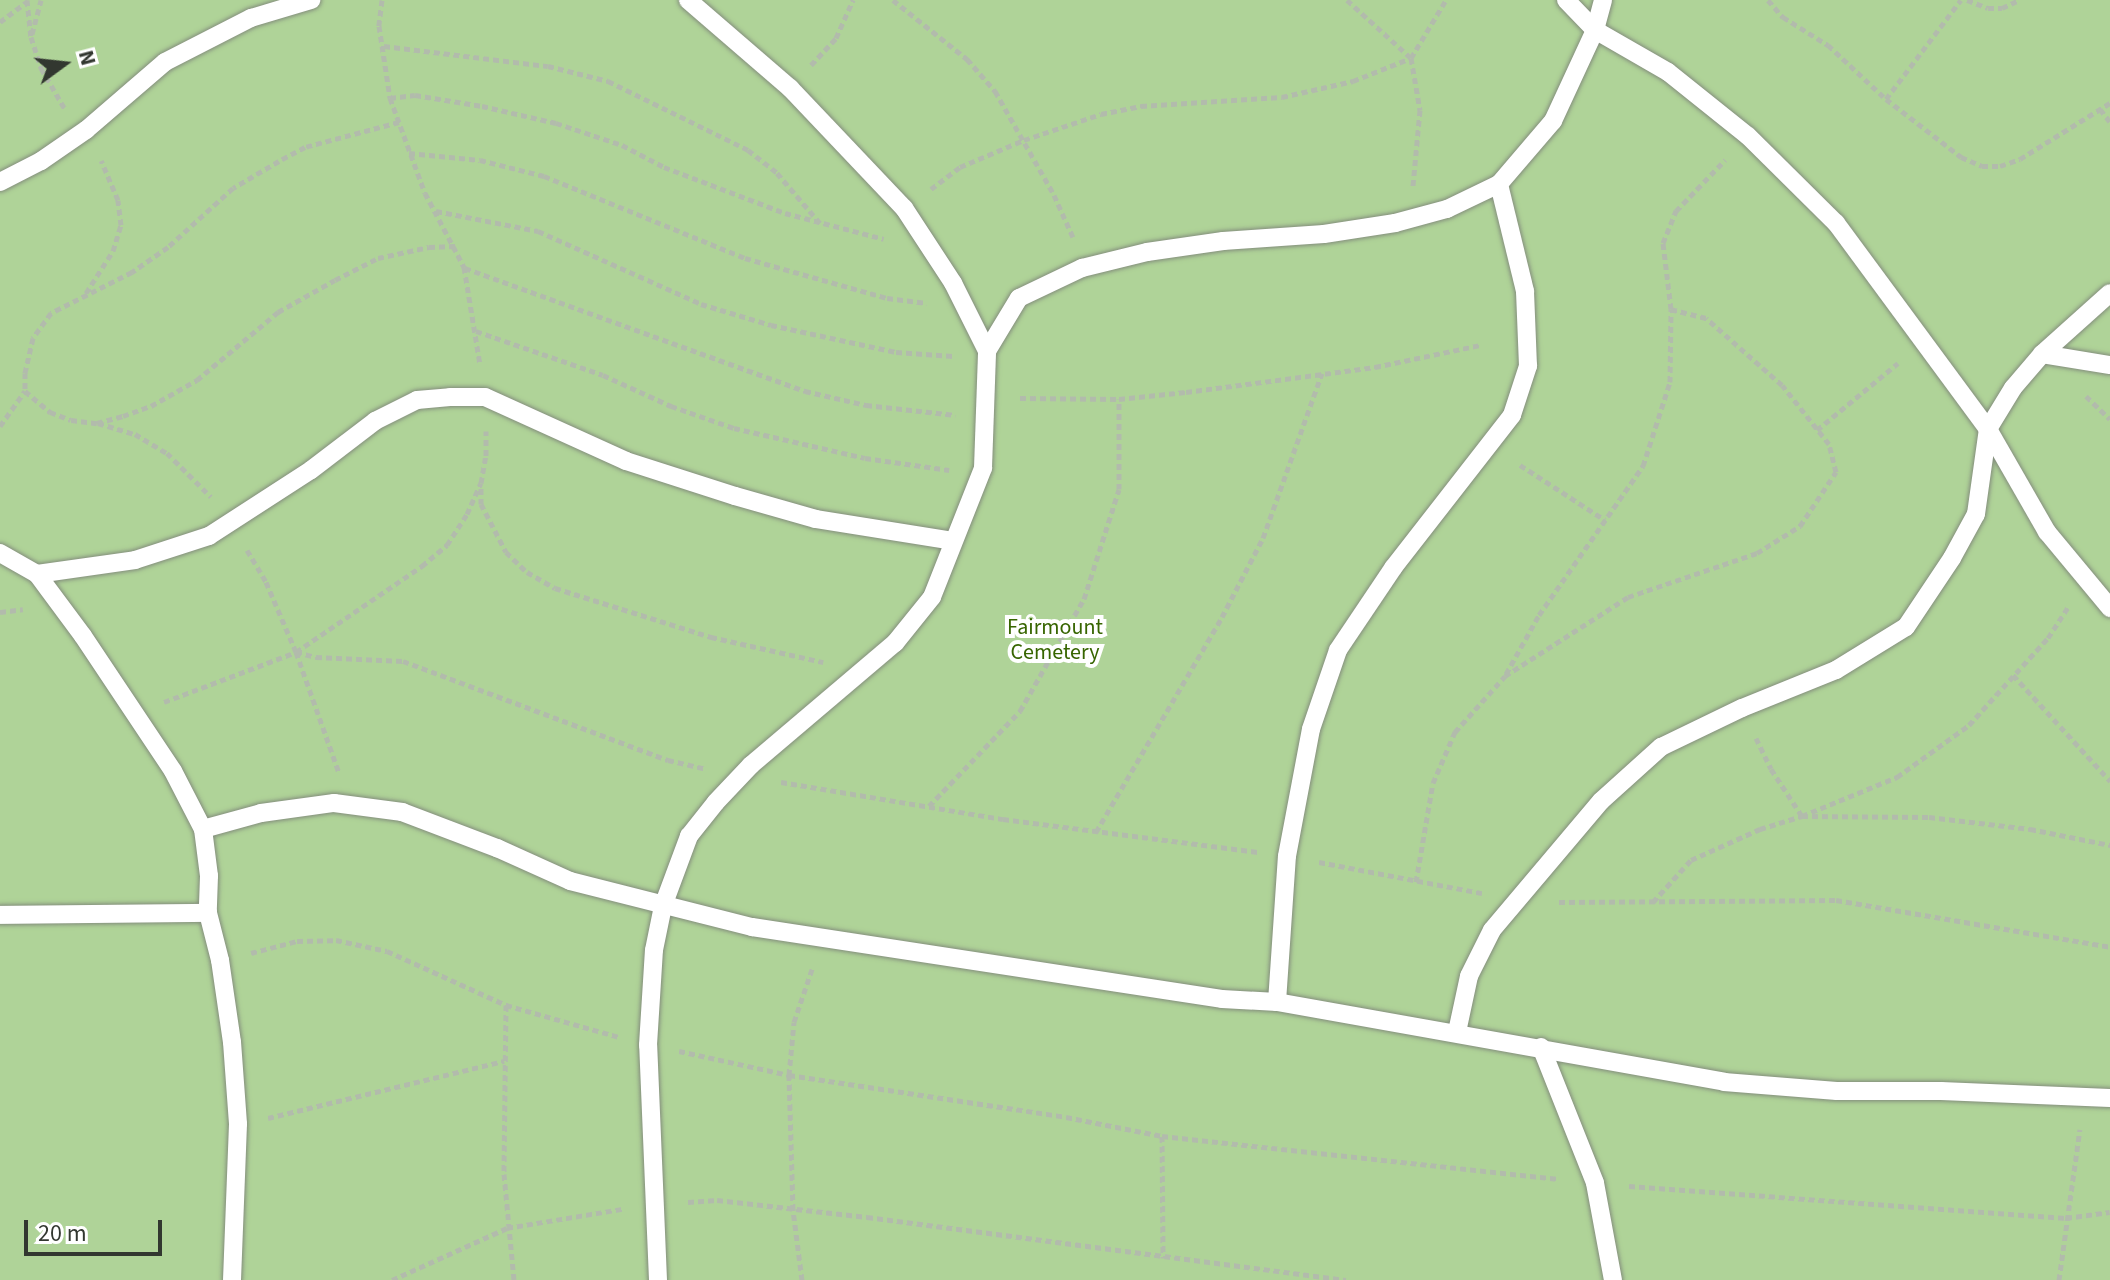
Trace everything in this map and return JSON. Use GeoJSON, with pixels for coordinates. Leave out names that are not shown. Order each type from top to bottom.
{"type":"FeatureCollection","features":[{"type":"Feature","properties":{"kind":"lane"},"geometry":{"type":"LineString","coordinates":[[0,182],[41,161],[86,130],[165,62],[251,18],[311,0]]}},
{"type":"Feature","properties":{"kind":"lane"},"geometry":{"type":"LineString","coordinates":[[658,1280],[652,1205],[648,1045],[654,950],[663,906],[689,836],[741,776],[895,643],[932,597],[983,468],[987,351],[953,283],[904,208],[790,88],[688,0]]}},
{"type":"Feature","properties":{"kind":"lane"},"geometry":{"type":"LineString","coordinates":[[1566,0],[1595,30],[1668,72],[1748,136],[1836,223],[1988,429],[2047,532],[2110,608]]}},
{"type":"Feature","properties":{"kind":"lane"},"geometry":{"type":"LineString","coordinates":[[987,351],[1019,298],[1082,268],[1147,252],[1223,241],[1324,234],[1395,223],[1447,209],[1499,184],[1553,121],[1595,30],[1603,0]]}},
{"type":"Feature","properties":{"kind":"lane"},"geometry":{"type":"LineString","coordinates":[[1277,1002],[1287,856],[1311,729],[1338,650],[1402,555],[1512,415],[1528,366],[1525,291],[1499,184]]}},
{"type":"Feature","properties":{"kind":"lane"},"geometry":{"type":"LineString","coordinates":[[1457,1032],[1469,976],[1492,930],[1601,801],[1661,747],[1742,708],[1836,670],[1906,627],[1952,558],[1976,514],[1988,429],[2013,388],[2042,354],[2110,293]]}},
{"type":"Feature","properties":{"kind":"lane"},"geometry":{"type":"LineString","coordinates":[[2042,354],[2110,365]]}},
{"type":"Feature","properties":{"kind":"lane"},"geometry":{"type":"LineString","coordinates":[[37,574],[135,560],[209,536],[311,470],[375,421],[417,400],[485,397],[626,461],[735,496],[816,519],[953,541]]}},
{"type":"Feature","properties":{"kind":"lane"},"geometry":{"type":"LineString","coordinates":[[0,553],[37,574],[173,771],[203,829],[209,876],[208,913],[220,960],[238,1124],[232,1280]]}},
{"type":"Feature","properties":{"kind":"lane"},"geometry":{"type":"LineString","coordinates":[[203,829],[261,813],[334,803],[402,812],[497,848],[570,881],[752,927],[1222,999],[1277,1002],[1724,1082],[1837,1091],[1941,1091],[2110,1098]]}},
{"type":"Feature","properties":{"kind":"lane"},"geometry":{"type":"LineString","coordinates":[[0,915],[208,913]]}},
{"type":"Feature","properties":{"kind":"lane"},"geometry":{"type":"LineString","coordinates":[[1541,1047],[1595,1183],[1613,1280]]}},
{"type":"Feature","properties":{"kind":"path"},"geometry":{"type":"LineString","coordinates":[[31,37],[41,0]]}},
{"type":"Feature","properties":{"kind":"path"},"geometry":{"type":"LineString","coordinates":[[382,0],[379,26],[390,98],[409,153],[464,267],[485,397],[486,456],[481,504],[506,552],[527,572],[555,588],[711,637],[864,672]]}},
{"type":"Feature","properties":{"kind":"path"},"geometry":{"type":"LineString","coordinates":[[790,88],[836,38],[853,0]]}},
{"type":"Feature","properties":{"kind":"path"},"geometry":{"type":"LineString","coordinates":[[893,0],[967,59],[995,91],[1054,195],[1078,250]]}},
{"type":"Feature","properties":{"kind":"path"},"geometry":{"type":"LineString","coordinates":[[1347,0],[1411,58],[1420,110],[1412,194]]}},
{"type":"Feature","properties":{"kind":"path"},"geometry":{"type":"LineString","coordinates":[[904,208],[960,167],[1024,140],[1101,114],[1141,106],[1282,97],[1322,91],[1411,58],[1446,0]]}},
{"type":"Feature","properties":{"kind":"path"},"geometry":{"type":"LineString","coordinates":[[1768,0],[1783,17],[1828,45],[1886,99],[1961,157],[1982,166],[2000,166],[2020,159],[2110,103]]}},
{"type":"Feature","properties":{"kind":"path"},"geometry":{"type":"LineString","coordinates":[[1886,99],[1964,0],[1988,8],[2002,8],[2019,0]]}},
{"type":"Feature","properties":{"kind":"path"},"geometry":{"type":"LineString","coordinates":[[27,1],[31,37],[41,68],[68,113]]}},
{"type":"Feature","properties":{"kind":"path"},"geometry":{"type":"LineString","coordinates":[[0,22],[27,1]]}},
{"type":"Feature","properties":{"kind":"path"},"geometry":{"type":"LineString","coordinates":[[384,46],[548,66],[608,81],[748,150],[777,173],[820,223]]}},
{"type":"Feature","properties":{"kind":"path"},"geometry":{"type":"LineString","coordinates":[[390,98],[415,95],[556,123],[622,145],[664,167],[750,200],[820,223],[891,240]]}},
{"type":"Feature","properties":{"kind":"path"},"geometry":{"type":"LineString","coordinates":[[2100,109],[2110,122]]}},
{"type":"Feature","properties":{"kind":"path"},"geometry":{"type":"LineString","coordinates":[[0,426],[25,391],[25,373],[33,338],[51,313],[85,293],[132,272],[168,247],[233,188],[279,161],[305,147],[399,122]]}},
{"type":"Feature","properties":{"kind":"path"},"geometry":{"type":"LineString","coordinates":[[1416,882],[1433,783],[1455,732],[1505,676],[1539,615],[1643,466],[1670,382],[1671,309],[1663,243],[1676,211],[1748,136]]}},
{"type":"Feature","properties":{"kind":"path"},"geometry":{"type":"LineString","coordinates":[[85,293],[113,251],[121,225],[111,177],[96,153]]}},
{"type":"Feature","properties":{"kind":"path"},"geometry":{"type":"LineString","coordinates":[[409,153],[480,160],[544,176],[745,258],[887,298],[934,304]]}},
{"type":"Feature","properties":{"kind":"path"},"geometry":{"type":"LineString","coordinates":[[435,210],[538,231],[701,304],[771,325],[896,352],[953,356]]}},
{"type":"Feature","properties":{"kind":"path"},"geometry":{"type":"LineString","coordinates":[[97,423],[151,406],[197,380],[278,312],[378,258],[429,247],[455,246]]}},
{"type":"Feature","properties":{"kind":"path"},"geometry":{"type":"LineString","coordinates":[[464,267],[805,391],[866,405],[964,416]]}},
{"type":"Feature","properties":{"kind":"path"},"geometry":{"type":"LineString","coordinates":[[1505,676],[1628,597],[1757,553],[1800,526],[1836,472],[1829,444],[1782,385],[1706,318],[1671,309]]}},
{"type":"Feature","properties":{"kind":"path"},"geometry":{"type":"LineString","coordinates":[[476,331],[544,352],[734,428],[865,458],[953,471]]}},
{"type":"Feature","properties":{"kind":"path"},"geometry":{"type":"LineString","coordinates":[[1817,430],[1923,341]]}},
{"type":"Feature","properties":{"kind":"path"},"geometry":{"type":"LineString","coordinates":[[1020,398],[1119,399],[1375,367],[1480,345]]}},
{"type":"Feature","properties":{"kind":"path"},"geometry":{"type":"LineString","coordinates":[[1096,832],[1222,617],[1263,538],[1322,373]]}},
{"type":"Feature","properties":{"kind":"path"},"geometry":{"type":"LineString","coordinates":[[25,391],[50,412],[71,420],[97,423],[135,434],[167,453],[192,475],[219,507]]}},
{"type":"Feature","properties":{"kind":"path"},"geometry":{"type":"LineString","coordinates":[[928,806],[1020,711],[1084,599],[1119,489],[1119,399]]}},
{"type":"Feature","properties":{"kind":"path"},"geometry":{"type":"LineString","coordinates":[[1520,465],[1605,520]]}},
{"type":"Feature","properties":{"kind":"path"},"geometry":{"type":"LineString","coordinates":[[132,711],[224,682],[296,652],[377,599],[447,545],[481,483]]}},
{"type":"Feature","properties":{"kind":"path"},"geometry":{"type":"LineString","coordinates":[[242,542],[266,582],[296,652],[339,773]]}},
{"type":"Feature","properties":{"kind":"path"},"geometry":{"type":"LineString","coordinates":[[1652,903],[1691,860],[1760,829],[1802,816],[1897,777],[1969,725],[2048,638],[2087,580]]}},
{"type":"Feature","properties":{"kind":"path"},"geometry":{"type":"LineString","coordinates":[[0,612],[31,607]]}},
{"type":"Feature","properties":{"kind":"path"},"geometry":{"type":"LineString","coordinates":[[296,652],[316,657],[403,661],[668,760],[741,776],[1096,832],[1287,856],[1516,898],[1582,903],[1836,900],[2110,947]]}},
{"type":"Feature","properties":{"kind":"path"},"geometry":{"type":"LineString","coordinates":[[2013,675],[2110,781]]}},
{"type":"Feature","properties":{"kind":"path"},"geometry":{"type":"LineString","coordinates":[[1742,708],[1771,769],[1802,816]]}},
{"type":"Feature","properties":{"kind":"path"},"geometry":{"type":"LineString","coordinates":[[1802,816],[1929,817],[2030,829],[2110,845]]}},
{"type":"Feature","properties":{"kind":"path"},"geometry":{"type":"LineString","coordinates":[[802,1280],[793,1210],[789,1075],[794,1022],[822,938]]}},
{"type":"Feature","properties":{"kind":"path"},"geometry":{"type":"LineString","coordinates":[[220,960],[297,941],[336,940],[387,951],[506,1005],[648,1045],[789,1075],[1066,1117],[1162,1136],[1595,1183],[2066,1218],[2110,1212]]}},
{"type":"Feature","properties":{"kind":"path"},"geometry":{"type":"LineString","coordinates":[[506,1005],[507,1228],[514,1280]]}},
{"type":"Feature","properties":{"kind":"path"},"geometry":{"type":"LineString","coordinates":[[238,1124],[504,1061]]}},
{"type":"Feature","properties":{"kind":"path"},"geometry":{"type":"LineString","coordinates":[[2059,1280],[2085,1097]]}},
{"type":"Feature","properties":{"kind":"path"},"geometry":{"type":"LineString","coordinates":[[1162,1136],[1163,1258]]}},
{"type":"Feature","properties":{"kind":"path"},"geometry":{"type":"LineString","coordinates":[[392,1280],[507,1228],[652,1205],[717,1200],[1346,1280]]}},
{"type":"Feature","properties":{"kind":"green space","name":"Fairmount Cemetery"},"geometry":{"type":"Polygon","coordinates":[[[0,0],[2110,0],[2110,1280],[0,1280],[0,0]]]}}]}
